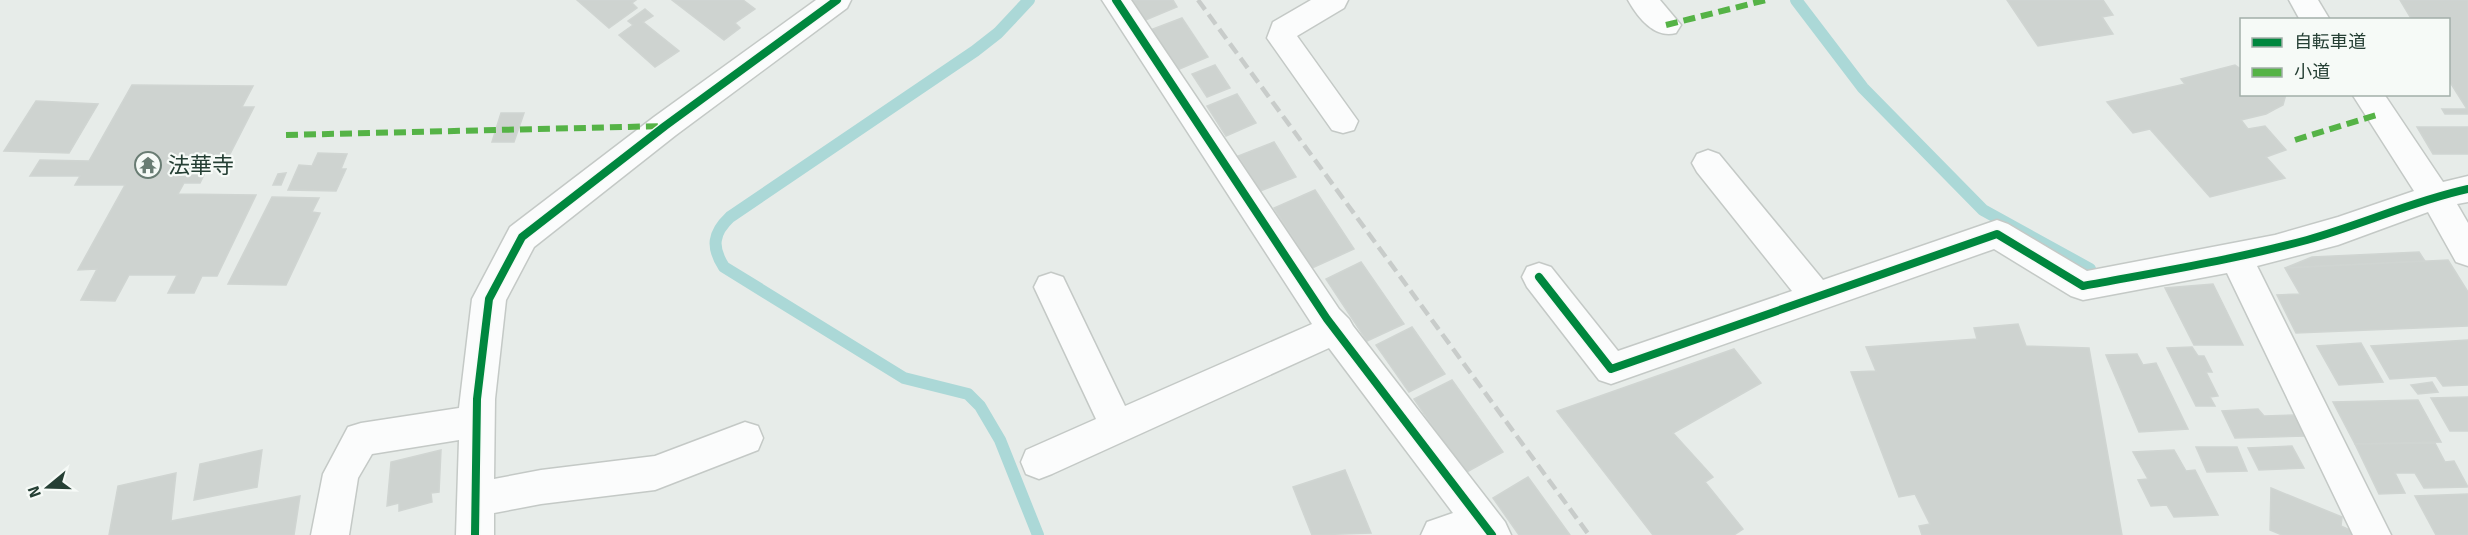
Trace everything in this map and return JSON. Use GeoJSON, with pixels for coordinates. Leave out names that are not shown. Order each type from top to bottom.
{"type":"FeatureCollection","features":[{"type":"Feature","properties":{"kind":"street"},"geometry":{"type":"LineString","coordinates":[[475,535],[477,399],[489,299],[522,237],[665,126],[837,0]]}},
{"type":"Feature","properties":{"kind":"street"},"geometry":{"type":"LineString","coordinates":[[1116,0],[1327,318],[1486,528],[1440,535]]}},
{"type":"Feature","properties":{"kind":"street"},"geometry":{"type":"LineString","coordinates":[[1334,0],[1282,30],[1282,38],[1343,121]]}},
{"type":"Feature","properties":{"kind":"street"},"geometry":{"type":"LineString","coordinates":[[1642,0],[1666,25]]}},
{"type":"Feature","properties":{"kind":"street"},"geometry":{"type":"LineString","coordinates":[[2303,0],[2315,18]]}},
{"type":"Feature","properties":{"kind":"street"},"geometry":{"type":"LineString","coordinates":[[2368,96],[2435,196],[2468,252]]}},
{"type":"Feature","properties":{"kind":"street"},"geometry":{"type":"LineString","coordinates":[[1708,163],[1817,297]]}},
{"type":"Feature","properties":{"kind":"street"},"geometry":{"type":"LineString","coordinates":[[1539,277],[1611,369],[1996,234],[2083,285],[2236,258],[2337,231],[2435,196],[2468,189]]}},
{"type":"Feature","properties":{"kind":"street"},"geometry":{"type":"LineString","coordinates":[[2236,258],[2372,535]]}},
{"type":"Feature","properties":{"kind":"street"},"geometry":{"type":"LineString","coordinates":[[1051,286],[1117,427]]}},
{"type":"Feature","properties":{"kind":"street"},"geometry":{"type":"LineString","coordinates":[[1039,462],[1337,329]]}},
{"type":"Feature","properties":{"kind":"street"},"geometry":{"type":"LineString","coordinates":[[330,535],[341,474],[361,439],[477,421]]}},
{"type":"Feature","properties":{"kind":"street"},"geometry":{"type":"LineString","coordinates":[[476,499],[541,487],[655,473],[745,438]]}},
{"type":"Feature","properties":{"kind":"building"},"geometry":{"type":"Polygon","coordinates":[[[577,0],[636,0],[632,3],[637,8],[609,28],[577,0]]]}},
{"type":"Feature","properties":{"kind":"building"},"geometry":{"type":"Polygon","coordinates":[[[672,0],[743,0],[755,9],[735,23],[740,28],[724,40],[672,0]]]}},
{"type":"Feature","properties":{"kind":"building"},"geometry":{"type":"Polygon","coordinates":[[[1173,0],[1177,7],[1143,21],[1129,1],[1173,0]]]}},
{"type":"Feature","properties":{"kind":"building"},"geometry":{"type":"Polygon","coordinates":[[[2007,0],[2103,0],[2113,15],[2102,17],[2113,34],[2038,46],[2007,0]]]}},
{"type":"Feature","properties":{"kind":"building"},"geometry":{"type":"Polygon","coordinates":[[[2400,0],[2468,0],[2468,114],[2445,114],[2442,109],[2467,109],[2450,82],[2450,18],[2411,18],[2400,0]]]}},
{"type":"Feature","properties":{"kind":"building"},"geometry":{"type":"Polygon","coordinates":[[[645,9],[653,16],[643,22],[679,51],[655,67],[619,35],[633,25],[628,21],[645,9]]]}},
{"type":"Feature","properties":{"kind":"building"},"geometry":{"type":"Polygon","coordinates":[[[1182,18],[1208,57],[1177,70],[1150,30],[1182,18]]]}},
{"type":"Feature","properties":{"kind":"building"},"geometry":{"type":"Polygon","coordinates":[[[1215,65],[1230,88],[1207,97],[1192,74],[1215,65]]]}},
{"type":"Feature","properties":{"kind":"building"},"geometry":{"type":"Polygon","coordinates":[[[2235,65],[2240,69],[2240,96],[2285,96],[2283,105],[2266,114],[2241,120],[2248,129],[2265,126],[2286,150],[2266,157],[2285,178],[2210,197],[2150,129],[2133,133],[2107,102],[2185,84],[2181,79],[2235,65]]]}},
{"type":"Feature","properties":{"kind":"building"},"geometry":{"type":"Polygon","coordinates":[[[132,85],[253,86],[242,107],[254,107],[229,156],[213,156],[200,183],[184,183],[178,194],[256,195],[217,276],[202,276],[194,293],[168,293],[177,275],[129,275],[115,301],[81,300],[97,269],[78,270],[125,185],[75,185],[80,176],[30,176],[40,160],[89,161],[132,85]]]}},
{"type":"Feature","properties":{"kind":"building"},"geometry":{"type":"Polygon","coordinates":[[[1237,94],[1256,123],[1226,136],[1207,106],[1237,94]]]}},
{"type":"Feature","properties":{"kind":"building"},"geometry":{"type":"Polygon","coordinates":[[[36,101],[98,104],[69,153],[4,151],[36,101]]]}},
{"type":"Feature","properties":{"kind":"building"},"geometry":{"type":"Polygon","coordinates":[[[501,113],[524,113],[514,142],[492,142],[501,113]]]}},
{"type":"Feature","properties":{"kind":"building"},"geometry":{"type":"Polygon","coordinates":[[[2417,127],[2468,127],[2468,154],[2433,154],[2417,127]]]}},
{"type":"Feature","properties":{"kind":"building"},"geometry":{"type":"Polygon","coordinates":[[[1274,142],[1296,177],[1260,191],[1238,156],[1274,142]]]}},
{"type":"Feature","properties":{"kind":"building"},"geometry":{"type":"Polygon","coordinates":[[[318,153],[347,154],[341,169],[346,169],[336,191],[288,190],[299,165],[312,166],[318,153]]]}},
{"type":"Feature","properties":{"kind":"building"},"geometry":{"type":"Polygon","coordinates":[[[286,173],[281,185],[273,185],[278,174],[286,173]]]}},
{"type":"Feature","properties":{"kind":"building"},"geometry":{"type":"Polygon","coordinates":[[[1315,190],[1354,249],[1312,268],[1274,208],[1315,190]]]}},
{"type":"Feature","properties":{"kind":"building"},"geometry":{"type":"Polygon","coordinates":[[[272,197],[319,198],[312,212],[320,213],[286,285],[228,284],[272,197]]]}},
{"type":"Feature","properties":{"kind":"building"},"geometry":{"type":"Polygon","coordinates":[[[2419,252],[2425,261],[2285,268],[2312,257],[2419,252]]]}},
{"type":"Feature","properties":{"kind":"building"},"geometry":{"type":"Polygon","coordinates":[[[2448,260],[2468,292],[2468,326],[2296,333],[2277,295],[2300,294],[2285,268],[2448,260]]]}},
{"type":"Feature","properties":{"kind":"building"},"geometry":{"type":"Polygon","coordinates":[[[1361,262],[1404,324],[1367,341],[1326,279],[1361,262]]]}},
{"type":"Feature","properties":{"kind":"building"},"geometry":{"type":"Polygon","coordinates":[[[2213,284],[2243,345],[2194,345],[2165,288],[2213,284]]]}},
{"type":"Feature","properties":{"kind":"building"},"geometry":{"type":"Polygon","coordinates":[[[2018,324],[2026,346],[2089,348],[2122,535],[1922,535],[1919,526],[1930,524],[1915,494],[1899,497],[1851,372],[1876,371],[1866,347],[1977,339],[1974,328],[2018,324]]]}},
{"type":"Feature","properties":{"kind":"building"},"geometry":{"type":"Polygon","coordinates":[[[1412,327],[1445,374],[1409,392],[1376,345],[1412,327]]]}},
{"type":"Feature","properties":{"kind":"building"},"geometry":{"type":"Polygon","coordinates":[[[2468,340],[2468,385],[2443,386],[2436,376],[2390,379],[2371,346],[2468,340]]]}},
{"type":"Feature","properties":{"kind":"building"},"geometry":{"type":"Polygon","coordinates":[[[2361,343],[2383,382],[2339,385],[2317,346],[2361,343]]]}},
{"type":"Feature","properties":{"kind":"building"},"geometry":{"type":"Polygon","coordinates":[[[2192,347],[2198,356],[2204,356],[2212,372],[2206,372],[2218,396],[2210,397],[2215,406],[2196,406],[2167,348],[2192,347]]]}},
{"type":"Feature","properties":{"kind":"building"},"geometry":{"type":"Polygon","coordinates":[[[1734,349],[1761,383],[1673,433],[1713,477],[1705,482],[1743,529],[1734,535],[1653,535],[1557,411],[1734,349]]]}},
{"type":"Feature","properties":{"kind":"building"},"geometry":{"type":"Polygon","coordinates":[[[2137,354],[2143,365],[2156,363],[2188,429],[2139,432],[2106,355],[2137,354]]]}},
{"type":"Feature","properties":{"kind":"building"},"geometry":{"type":"Polygon","coordinates":[[[1452,380],[1503,452],[1465,473],[1414,399],[1452,380]]]}},
{"type":"Feature","properties":{"kind":"building"},"geometry":{"type":"Polygon","coordinates":[[[2432,382],[2438,392],[2418,394],[2411,385],[2432,382]]]}},
{"type":"Feature","properties":{"kind":"building"},"geometry":{"type":"Polygon","coordinates":[[[2468,397],[2468,431],[2450,431],[2431,398],[2468,397]]]}},
{"type":"Feature","properties":{"kind":"building"},"geometry":{"type":"Polygon","coordinates":[[[2418,400],[2441,442],[2355,444],[2333,402],[2418,400]]]}},
{"type":"Feature","properties":{"kind":"building"},"geometry":{"type":"Polygon","coordinates":[[[2258,409],[2264,416],[2296,415],[2306,436],[2235,438],[2222,411],[2258,409]]]}},
{"type":"Feature","properties":{"kind":"building"},"geometry":{"type":"Polygon","coordinates":[[[2435,443],[2445,462],[2454,461],[2468,487],[2424,488],[2415,473],[2395,473],[2405,493],[2379,494],[2355,444],[2435,443]]]}},
{"type":"Feature","properties":{"kind":"building"},"geometry":{"type":"Polygon","coordinates":[[[2292,446],[2304,468],[2259,470],[2248,448],[2292,446]]]}},
{"type":"Feature","properties":{"kind":"building"},"geometry":{"type":"Polygon","coordinates":[[[2196,447],[2237,447],[2247,471],[2207,472],[2196,447]]]}},
{"type":"Feature","properties":{"kind":"building"},"geometry":{"type":"Polygon","coordinates":[[[262,450],[257,487],[194,500],[200,464],[262,450]]]}},
{"type":"Feature","properties":{"kind":"building"},"geometry":{"type":"Polygon","coordinates":[[[441,450],[439,492],[431,493],[432,502],[399,511],[399,503],[387,506],[391,462],[441,450]]]}},
{"type":"Feature","properties":{"kind":"building"},"geometry":{"type":"Polygon","coordinates":[[[2174,450],[2186,471],[2195,470],[2218,515],[2174,517],[2167,505],[2151,506],[2138,480],[2148,479],[2133,452],[2174,450]]]}},
{"type":"Feature","properties":{"kind":"building"},"geometry":{"type":"Polygon","coordinates":[[[1345,470],[1371,533],[1312,535],[1293,487],[1345,470]]]}},
{"type":"Feature","properties":{"kind":"building"},"geometry":{"type":"Polygon","coordinates":[[[176,473],[171,521],[300,496],[294,535],[109,535],[118,486],[176,473]]]}},
{"type":"Feature","properties":{"kind":"building"},"geometry":{"type":"Polygon","coordinates":[[[1528,477],[1570,535],[1519,535],[1493,498],[1528,477]]]}},
{"type":"Feature","properties":{"kind":"building"},"geometry":{"type":"Polygon","coordinates":[[[2271,488],[2342,517],[2341,526],[2354,532],[2354,535],[2282,535],[2270,530],[2271,488]]]}},
{"type":"Feature","properties":{"kind":"building"},"geometry":{"type":"Polygon","coordinates":[[[2468,494],[2468,535],[2436,535],[2415,496],[2468,494]]]}},
{"type":"Feature","properties":{"kind":"waterway"},"geometry":{"type":"LineString","coordinates":[[1029,0],[998,33],[975,51],[730,217],[717,235],[716,247],[724,267],[904,378],[968,394],[980,406],[1000,440],[1038,535]]}},
{"type":"Feature","properties":{"kind":"waterway"},"geometry":{"type":"LineString","coordinates":[[1796,0],[1863,88],[1983,210],[2090,269]]}},
{"type":"Feature","properties":{"kind":"railway"},"geometry":{"type":"LineString","coordinates":[[1198,0],[1589,535]]}},
{"type":"Feature","properties":{"kind":"marked path"},"geometry":{"type":"LineString","coordinates":[[1666,25],[1766,0]]}},
{"type":"Feature","properties":{"kind":"marked path"},"geometry":{"type":"LineString","coordinates":[[2295,140],[2380,114]]}},
{"type":"Feature","properties":{"kind":"marked path"},"geometry":{"type":"LineString","coordinates":[[286,135],[665,126]]}},
{"type":"Feature","properties":{"kind":"cycle path"},"geometry":{"type":"LineString","coordinates":[[475,535],[477,399],[489,299],[522,237],[665,126],[837,0]]}},
{"type":"Feature","properties":{"kind":"cycle path"},"geometry":{"type":"LineString","coordinates":[[1116,0],[1327,319],[1492,535]]}},
{"type":"Feature","properties":{"kind":"cycle path"},"geometry":{"type":"LineString","coordinates":[[1539,277],[1611,369],[1997,234],[2083,286],[2211,262],[2307,240],[2435,197],[2468,189]]}},
{"type":"Feature","properties":{"kind":"place","name":"法華寺"},"geometry":{"type":"Point","coordinates":[148,165]}}]}
